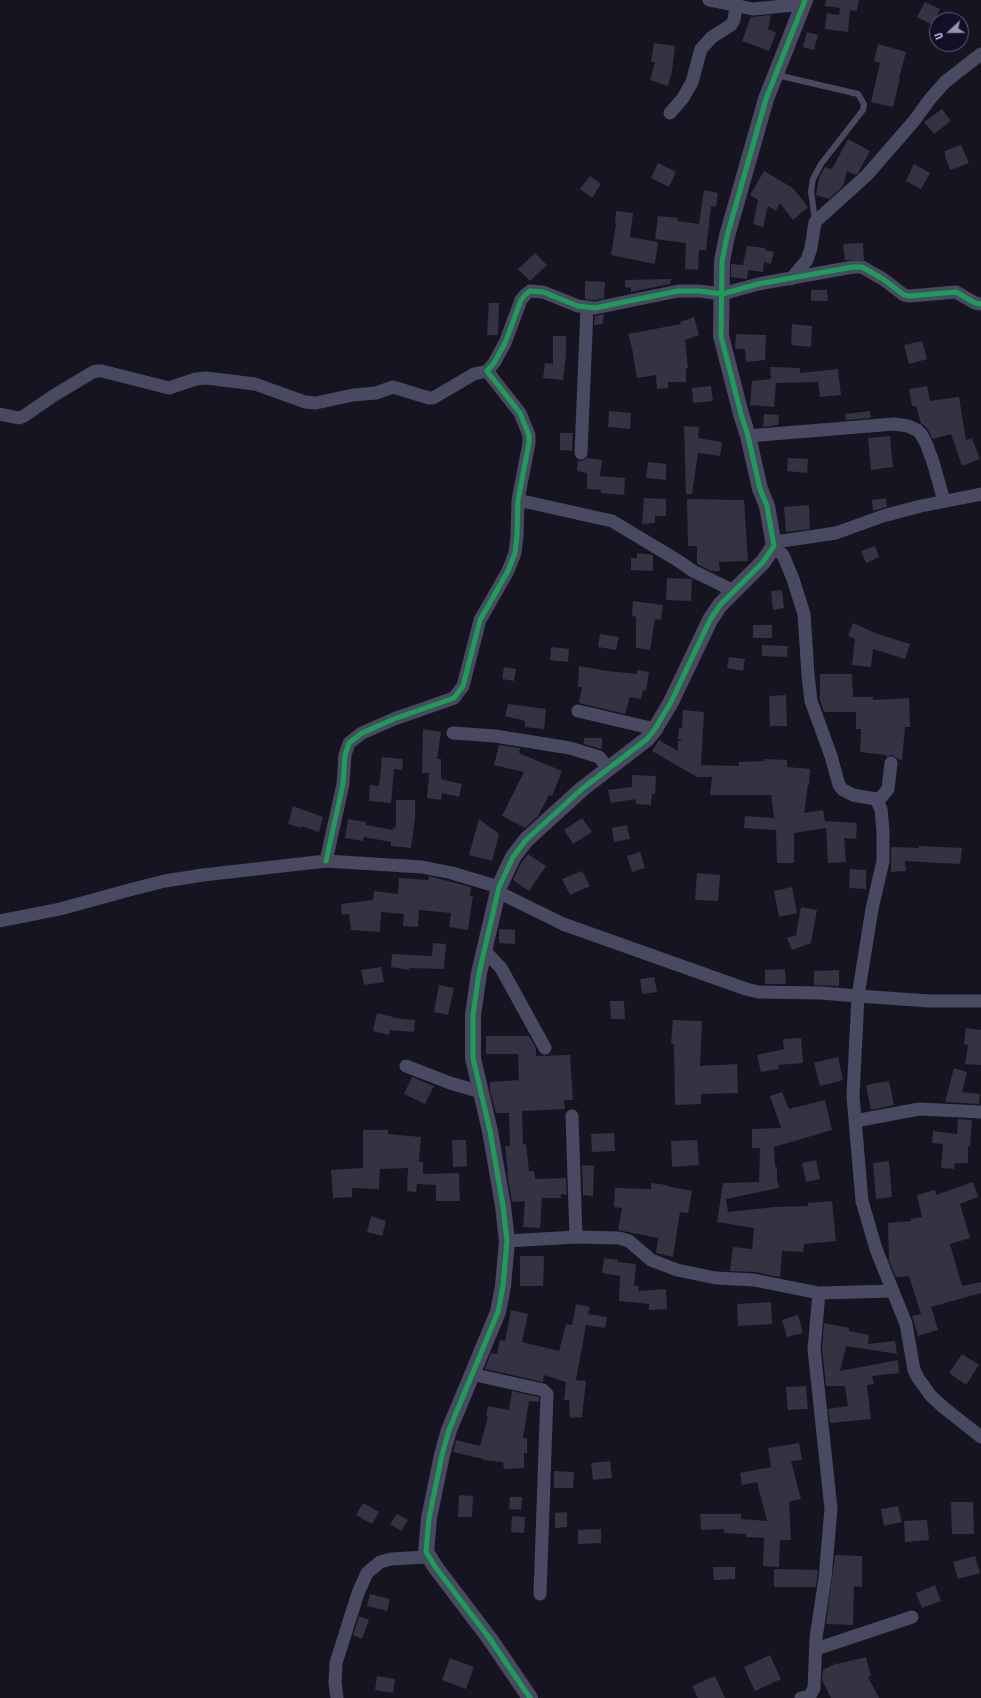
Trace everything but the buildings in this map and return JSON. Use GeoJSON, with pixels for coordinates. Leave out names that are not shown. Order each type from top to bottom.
{"type":"FeatureCollection","features":[{"type":"Feature","properties":{"kind":"street"},"geometry":{"type":"LineString","coordinates":[[709,0],[753,8],[804,2],[766,99],[727,236],[722,261],[722,342],[748,436],[760,489],[767,506],[774,545],[781,553],[793,579],[804,614],[811,701],[831,756],[839,786],[847,793],[871,797],[878,801],[881,809],[883,861],[872,909],[858,996],[853,1096],[862,1201],[872,1237],[906,1324],[914,1370],[918,1378],[931,1396],[981,1437]]}},
{"type":"Feature","properties":{"kind":"street"},"geometry":{"type":"LineString","coordinates":[[670,113],[683,98],[692,82],[701,49],[712,38],[731,25],[734,20],[736,5]]}},
{"type":"Feature","properties":{"kind":"street"},"geometry":{"type":"LineString","coordinates":[[791,279],[807,260],[811,248],[815,222],[867,175],[914,121],[945,82],[981,54]]}},
{"type":"Feature","properties":{"kind":"street"},"geometry":{"type":"LineString","coordinates":[[0,414],[19,418],[24,416],[53,396],[97,371],[169,388],[196,379],[206,378],[255,384],[305,402],[316,403],[372,394],[393,387],[433,398],[474,374],[487,371],[494,363],[504,343],[521,300],[530,291],[543,292],[587,308],[595,308],[678,292],[699,291],[722,294],[758,284],[853,267],[862,267],[883,279],[904,295],[910,296],[956,292],[975,303],[981,304]]}},
{"type":"Feature","properties":{"kind":"street"},"geometry":{"type":"LineString","coordinates":[[582,453],[587,308]]}},
{"type":"Feature","properties":{"kind":"street"},"geometry":{"type":"LineString","coordinates":[[326,861],[349,743],[362,733],[394,719],[454,698],[463,686],[480,620],[508,571],[515,553],[518,500],[529,443],[528,435],[520,413],[487,371]]}},
{"type":"Feature","properties":{"kind":"street"},"geometry":{"type":"LineString","coordinates":[[748,436],[894,424],[908,426],[917,430],[926,443],[944,501]]}},
{"type":"Feature","properties":{"kind":"street"},"geometry":{"type":"LineString","coordinates":[[530,1698],[490,1639],[427,1557],[426,1549],[429,1518],[442,1455],[449,1430],[498,1312],[503,1286],[507,1241],[504,1206],[490,1131],[473,1058],[473,1015],[484,950],[498,890],[513,857],[526,840],[582,788],[647,739],[655,729],[671,702],[710,620],[720,605],[759,566],[774,545],[836,533],[883,516],[944,501],[981,494]]}},
{"type":"Feature","properties":{"kind":"street"},"geometry":{"type":"LineString","coordinates":[[518,500],[612,521],[693,571],[734,591]]}},
{"type":"Feature","properties":{"kind":"street"},"geometry":{"type":"LineString","coordinates":[[578,711],[655,729]]}},
{"type":"Feature","properties":{"kind":"street"},"geometry":{"type":"LineString","coordinates":[[453,733],[495,736],[570,748],[599,757],[607,770]]}},
{"type":"Feature","properties":{"kind":"street"},"geometry":{"type":"LineString","coordinates":[[878,801],[888,788],[891,763]]}},
{"type":"Feature","properties":{"kind":"street"},"geometry":{"type":"LineString","coordinates":[[0,921],[60,910],[165,881],[203,875],[326,861],[422,867],[452,872],[498,890],[563,924],[758,992],[821,993],[928,1001],[981,1001]]}},
{"type":"Feature","properties":{"kind":"street"},"geometry":{"type":"LineString","coordinates":[[484,950],[501,968],[545,1048]]}},
{"type":"Feature","properties":{"kind":"street"},"geometry":{"type":"LineString","coordinates":[[406,1066],[450,1083],[481,1092]]}},
{"type":"Feature","properties":{"kind":"street"},"geometry":{"type":"LineString","coordinates":[[855,1121],[919,1109],[981,1112]]}},
{"type":"Feature","properties":{"kind":"street"},"geometry":{"type":"LineString","coordinates":[[572,1116],[576,1236]]}},
{"type":"Feature","properties":{"kind":"street"},"geometry":{"type":"LineString","coordinates":[[507,1241],[576,1236],[624,1239],[629,1241],[651,1260],[677,1270],[716,1278],[754,1280],[819,1293],[893,1291]]}},
{"type":"Feature","properties":{"kind":"street"},"geometry":{"type":"LineString","coordinates":[[801,1698],[810,1696],[812,1692],[831,1509],[814,1349],[819,1293]]}},
{"type":"Feature","properties":{"kind":"street"},"geometry":{"type":"LineString","coordinates":[[471,1374],[543,1390],[547,1394],[540,1594]]}},
{"type":"Feature","properties":{"kind":"street"},"geometry":{"type":"LineString","coordinates":[[338,1698],[335,1683],[336,1663],[358,1593],[367,1574],[380,1562],[391,1559],[427,1557]]}},
{"type":"Feature","properties":{"kind":"street"},"geometry":{"type":"LineString","coordinates":[[816,1649],[912,1617]]}},
{"type":"Feature","properties":{"kind":"lane"},"geometry":{"type":"LineString","coordinates":[[776,75],[858,94],[864,104],[863,110],[821,164],[813,179],[810,191],[815,222]]}},
{"type":"Feature","properties":{"kind":"cycle path"},"geometry":{"type":"LineString","coordinates":[[530,1698],[490,1639],[436,1568],[426,1552],[429,1518],[442,1455],[449,1430],[498,1312],[503,1286],[507,1241],[503,1206],[490,1131],[473,1058],[473,1015],[479,973],[499,887],[513,857],[526,840],[582,789],[647,739],[655,729],[671,702],[710,620],[720,605],[763,562],[774,546],[767,506],[760,489],[748,436],[721,336],[722,261],[727,236],[766,99],[805,0]]}},
{"type":"Feature","properties":{"kind":"cycle path"},"geometry":{"type":"LineString","coordinates":[[326,861],[343,784],[345,755],[349,743],[362,733],[394,719],[454,698],[463,686],[480,620],[508,571],[515,553],[518,500],[529,443],[529,435],[520,413],[487,371],[494,363],[505,343],[521,300],[525,295],[530,291],[543,292],[578,306],[595,308],[678,291],[699,291],[722,294],[758,284],[853,267],[862,267],[883,279],[904,295],[910,296],[956,292],[975,303],[981,304]]}}]}
